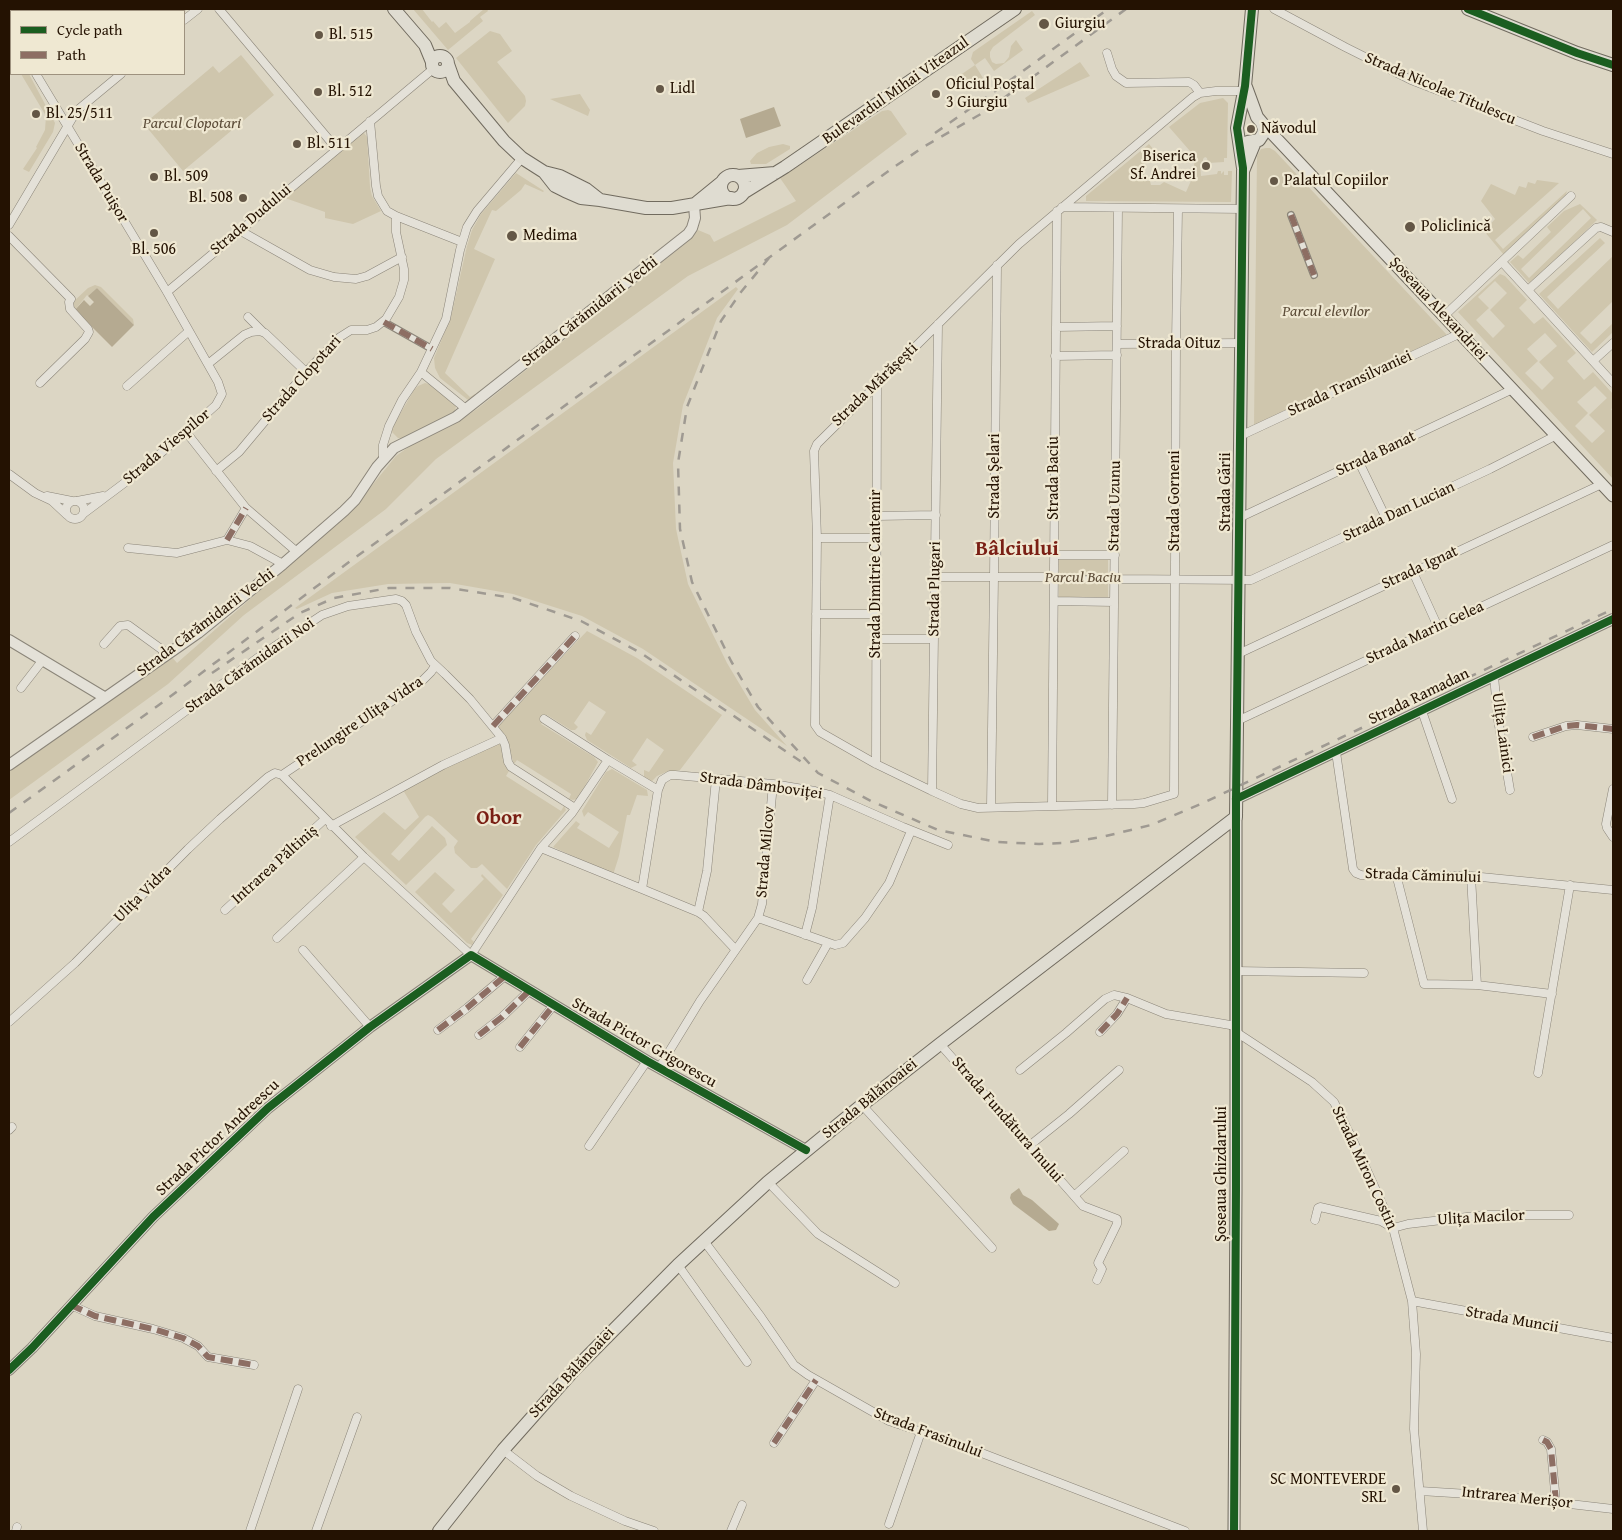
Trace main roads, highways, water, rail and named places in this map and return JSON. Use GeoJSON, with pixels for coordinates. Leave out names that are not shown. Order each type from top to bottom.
{"type":"FeatureCollection","features":[{"type":"Feature","properties":{"kind":"main road","name":"Bulevardul Mihai Viteazul"},"geometry":{"type":"LineString","coordinates":[[394,9],[498,134],[522,158],[544,172],[560,176],[586,189],[600,200],[646,208],[672,208],[737,196],[777,172],[1010,10]]}},
{"type":"Feature","properties":{"kind":"main road"},"geometry":{"type":"LineString","coordinates":[[1243,168],[1239,129],[1245,89],[1252,9]]}},
{"type":"Feature","properties":{"kind":"main road"},"geometry":{"type":"LineString","coordinates":[[1468,9],[1576,53],[1613,65]]}},
{"type":"Feature","properties":{"kind":"main road"},"geometry":{"type":"LineString","coordinates":[[1245,89],[1264,132],[1257,141]]}},
{"type":"Feature","properties":{"kind":"main road"},"geometry":{"type":"LineString","coordinates":[[1239,129],[1246,117],[1250,116],[1260,120]]}},
{"type":"Feature","properties":{"kind":"main road","name":"Șoseaua Alexandriei"},"geometry":{"type":"LineString","coordinates":[[1260,120],[1613,496]]}},
{"type":"Feature","properties":{"kind":"main road"},"geometry":{"type":"LineString","coordinates":[[1239,129],[1245,141],[1267,140],[1282,144]]}},
{"type":"Feature","properties":{"kind":"main road","name":"Strada Gării"},"geometry":{"type":"LineString","coordinates":[[1236,817],[1243,168],[1257,141]]}},
{"type":"Feature","properties":{"kind":"main road","name":"Bulevardul Mihai Viteazul"},"geometry":{"type":"LineString","coordinates":[[738,176],[777,172]]}},
{"type":"Feature","properties":{"kind":"main road"},"geometry":{"type":"LineString","coordinates":[[694,205],[724,179],[731,175],[738,176],[745,184],[737,196],[723,192],[722,182]]}},
{"type":"Feature","properties":{"kind":"main road","name":"Șoseaua Ghizdarului"},"geometry":{"type":"LineString","coordinates":[[1234,1531],[1236,817]]}},
{"type":"Feature","properties":{"kind":"main road","name":"Strada Bălănoaiei"},"geometry":{"type":"LineString","coordinates":[[439,1531],[503,1450],[580,1364],[678,1265],[768,1182],[940,1044],[1236,817]]}},
{"type":"Feature","properties":{"kind":"railway"},"geometry":{"type":"LineString","coordinates":[[935,133],[1108,9]]}},
{"type":"Feature","properties":{"kind":"railway"},"geometry":{"type":"LineString","coordinates":[[9,813],[163,702],[345,565],[894,167],[925,146],[986,111],[1126,9]]}},
{"type":"Feature","properties":{"kind":"railway"},"geometry":{"type":"LineString","coordinates":[[769,258],[741,292],[721,321],[687,407],[678,463],[680,529],[692,582],[731,661],[758,707],[818,773],[871,801],[938,830],[997,842],[1039,844],[1063,843],[1102,837],[1151,825],[1203,803],[1613,609]]}},
{"type":"Feature","properties":{"kind":"railway"},"geometry":{"type":"LineString","coordinates":[[212,673],[300,613],[334,598],[389,588],[450,588],[513,598],[581,621],[641,653],[803,763]]}},
{"type":"Feature","properties":{"kind":"place","name":"Giurgiu"},"geometry":{"type":"Point","coordinates":[1044,24]}},
{"type":"Feature","properties":{"kind":"place","name":"Bl. 515"},"geometry":{"type":"Point","coordinates":[319,35]}},
{"type":"Feature","properties":{"kind":"place","name":"Lidl"},"geometry":{"type":"Point","coordinates":[660,89]}},
{"type":"Feature","properties":{"kind":"place","name":"Bl. 512"},"geometry":{"type":"Point","coordinates":[318,92]}},
{"type":"Feature","properties":{"kind":"place","name":"Oficiul Poștal 3 Giurgiu"},"geometry":{"type":"Point","coordinates":[936,94]}},
{"type":"Feature","properties":{"kind":"place","name":"Bl. 25/511"},"geometry":{"type":"Point","coordinates":[36,114]}},
{"type":"Feature","properties":{"kind":"place","name":"Năvodul"},"geometry":{"type":"Point","coordinates":[1251,129]}},
{"type":"Feature","properties":{"kind":"place","name":"Bl. 511"},"geometry":{"type":"Point","coordinates":[297,144]}},
{"type":"Feature","properties":{"kind":"place","name":"Biserica Sf. Andrei"},"geometry":{"type":"Point","coordinates":[1206,166]}},
{"type":"Feature","properties":{"kind":"place","name":"Bl. 509"},"geometry":{"type":"Point","coordinates":[154,177]}},
{"type":"Feature","properties":{"kind":"place","name":"Palatul Copiilor"},"geometry":{"type":"Point","coordinates":[1274,181]}},
{"type":"Feature","properties":{"kind":"place","name":"Bl. 508"},"geometry":{"type":"Point","coordinates":[243,198]}},
{"type":"Feature","properties":{"kind":"place","name":"Policlinică"},"geometry":{"type":"Point","coordinates":[1410,227]}},
{"type":"Feature","properties":{"kind":"place","name":"Bl. 506"},"geometry":{"type":"Point","coordinates":[154,233]}},
{"type":"Feature","properties":{"kind":"place","name":"Medima"},"geometry":{"type":"Point","coordinates":[512,236]}},
{"type":"Feature","properties":{"kind":"place","name":"SC MONTEVERDE SRL"},"geometry":{"type":"Point","coordinates":[1396,1489]}},
{"type":"Feature","properties":{"kind":"district","name":"Bâlciului"},"geometry":{"type":"Point","coordinates":[1017,550]}},
{"type":"Feature","properties":{"kind":"district","name":"Obor"},"geometry":{"type":"Point","coordinates":[499,819]}},
{"type":"Feature","properties":{"kind":"park label","name":"Parcul Clopotari"},"geometry":{"type":"Point","coordinates":[192,124]}},
{"type":"Feature","properties":{"kind":"park label","name":"Parcul elevilor"},"geometry":{"type":"Point","coordinates":[1326,312]}},
{"type":"Feature","properties":{"kind":"park label","name":"Parcul Baciu"},"geometry":{"type":"Point","coordinates":[1083,578]}}]}
